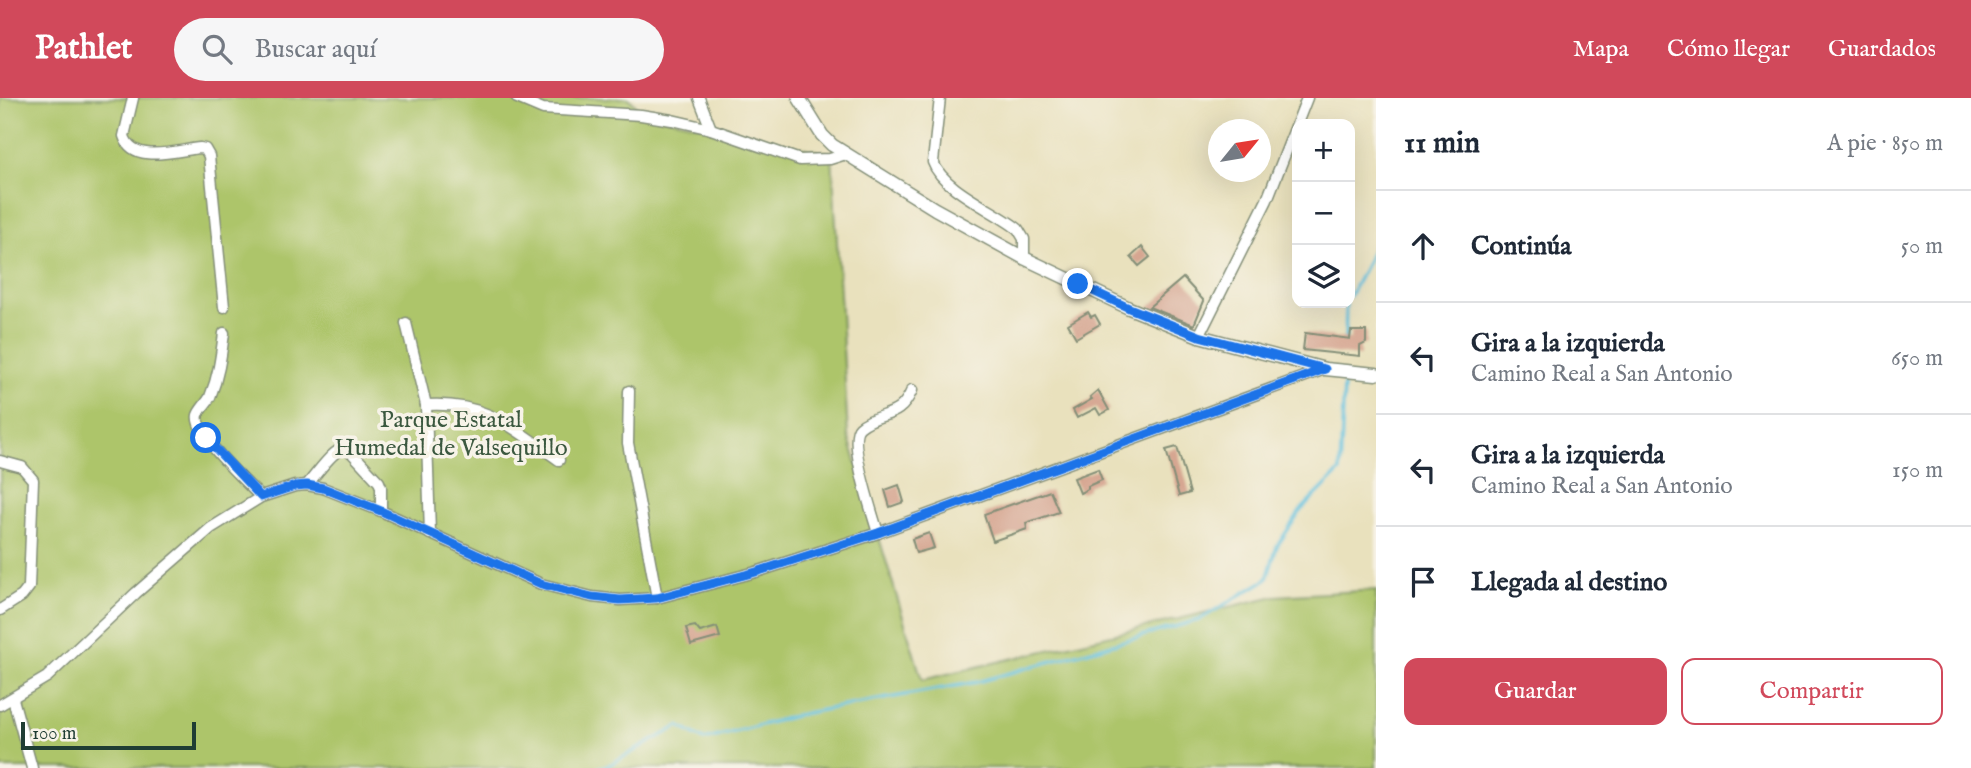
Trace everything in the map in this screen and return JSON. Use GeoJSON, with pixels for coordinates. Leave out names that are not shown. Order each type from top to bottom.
{"type":"FeatureCollection","features":[{"type":"Feature","properties":{"kind":"street"},"geometry":{"type":"LineString","coordinates":[[133,98],[124,130],[125,140],[133,149],[144,154],[200,148],[205,149],[209,156],[224,307]]}},
{"type":"Feature","properties":{"kind":"street"},"geometry":{"type":"LineString","coordinates":[[517,98],[543,109],[640,115],[711,129],[800,160],[830,159],[846,154]]}},
{"type":"Feature","properties":{"kind":"street"},"geometry":{"type":"LineString","coordinates":[[699,98],[711,129]]}},
{"type":"Feature","properties":{"kind":"street"},"geometry":{"type":"LineString","coordinates":[[799,98],[822,135],[846,154],[934,209],[1024,258],[1129,308],[1199,336],[1325,369],[1376,374]]}},
{"type":"Feature","properties":{"kind":"street"},"geometry":{"type":"LineString","coordinates":[[940,98],[933,162],[936,172],[1018,229],[1024,239],[1024,258]]}},
{"type":"Feature","properties":{"kind":"street"},"geometry":{"type":"LineString","coordinates":[[1199,336],[1267,200],[1307,98]]}},
{"type":"Feature","properties":{"kind":"street"},"geometry":{"type":"LineString","coordinates":[[406,323],[426,405],[430,534]]}},
{"type":"Feature","properties":{"kind":"street"},"geometry":{"type":"LineString","coordinates":[[224,333],[220,370],[209,400],[198,414],[198,421],[212,446],[261,497]]}},
{"type":"Feature","properties":{"kind":"street"},"geometry":{"type":"LineString","coordinates":[[0,705],[61,666],[136,593],[211,528],[261,497],[282,489],[307,485],[323,488],[381,511],[541,584],[592,597],[620,600],[657,598],[756,572],[878,533],[1325,369]]}},
{"type":"Feature","properties":{"kind":"street"},"geometry":{"type":"LineString","coordinates":[[878,533],[856,450],[856,433],[860,427],[899,409],[908,400],[912,390]]}},
{"type":"Feature","properties":{"kind":"street"},"geometry":{"type":"LineString","coordinates":[[629,391],[628,443],[657,598]]}},
{"type":"Feature","properties":{"kind":"street"},"geometry":{"type":"LineString","coordinates":[[426,405],[450,403],[495,416],[559,460]]}},
{"type":"Feature","properties":{"kind":"street"},"geometry":{"type":"LineString","coordinates":[[307,485],[333,456],[340,450],[346,450],[379,482],[381,511]]}},
{"type":"Feature","properties":{"kind":"street"},"geometry":{"type":"LineString","coordinates":[[0,461],[22,467],[33,480],[29,587],[22,596],[1,607]]}},
{"type":"Feature","properties":{"kind":"street"},"geometry":{"type":"LineString","coordinates":[[13,699],[32,768]]}},
{"type":"Feature","properties":{"kind":"green space","name":"Parque Estatal Humedal de Valsequillo"},"geometry":{"type":"Polygon","coordinates":[[[0,98],[629,98],[642,113],[832,154],[848,435],[922,680],[1275,596],[1376,590],[1376,768],[0,768],[0,98]]]}},
{"type":"Feature","properties":{"kind":"building"},"geometry":{"type":"Polygon","coordinates":[[[1142,247],[1150,257],[1139,266],[1131,257],[1142,247]]]}},
{"type":"Feature","properties":{"kind":"building"},"geometry":{"type":"Polygon","coordinates":[[[1183,278],[1204,301],[1194,325],[1149,307],[1183,278]]]}},
{"type":"Feature","properties":{"kind":"building"},"geometry":{"type":"Polygon","coordinates":[[[1088,312],[1091,317],[1095,315],[1100,324],[1076,338],[1068,324],[1088,312]]]}},
{"type":"Feature","properties":{"kind":"building"},"geometry":{"type":"Polygon","coordinates":[[[1351,331],[1366,331],[1366,343],[1360,346],[1360,356],[1303,350],[1305,333],[1350,339],[1351,331]]]}},
{"type":"Feature","properties":{"kind":"building"},"geometry":{"type":"Polygon","coordinates":[[[1098,390],[1109,410],[1100,415],[1096,408],[1077,418],[1073,410],[1092,399],[1090,397],[1098,390]]]}},
{"type":"Feature","properties":{"kind":"building"},"geometry":{"type":"Polygon","coordinates":[[[1177,447],[1190,493],[1179,496],[1166,450],[1177,447]]]}},
{"type":"Feature","properties":{"kind":"building"},"geometry":{"type":"Polygon","coordinates":[[[1098,469],[1102,480],[1080,493],[1074,478],[1098,469]]]}},
{"type":"Feature","properties":{"kind":"building"},"geometry":{"type":"Polygon","coordinates":[[[899,485],[904,502],[890,507],[885,490],[899,485]]]}},
{"type":"Feature","properties":{"kind":"building"},"geometry":{"type":"Polygon","coordinates":[[[1050,491],[1059,512],[1026,523],[1027,529],[993,541],[984,514],[1050,491]]]}},
{"type":"Feature","properties":{"kind":"building"},"geometry":{"type":"Polygon","coordinates":[[[929,533],[934,548],[916,553],[912,539],[929,533]]]}},
{"type":"Feature","properties":{"kind":"building"},"geometry":{"type":"Polygon","coordinates":[[[695,626],[700,632],[717,627],[720,637],[691,645],[686,628],[695,626]]]}},
{"type":"Feature","properties":{"kind":"waterway"},"geometry":{"type":"LineString","coordinates":[[1355,286],[1376,240]]}},
{"type":"Feature","properties":{"kind":"waterway"},"geometry":{"type":"LineString","coordinates":[[1345,343],[1346,308]]}},
{"type":"Feature","properties":{"kind":"waterway"},"geometry":{"type":"LineString","coordinates":[[599,768],[679,726],[704,740],[806,713],[977,682],[1199,620],[1267,579],[1277,546],[1301,510],[1340,471],[1344,385]]}},
{"type":"Feature","properties":{"kind":"route"},"geometry":{"type":"LineString","coordinates":[[206,438],[261,497],[295,486],[323,488],[381,511],[541,584],[592,597],[637,600],[657,598],[756,572],[878,533],[1325,369],[1199,336],[1078,284]]}}]}
